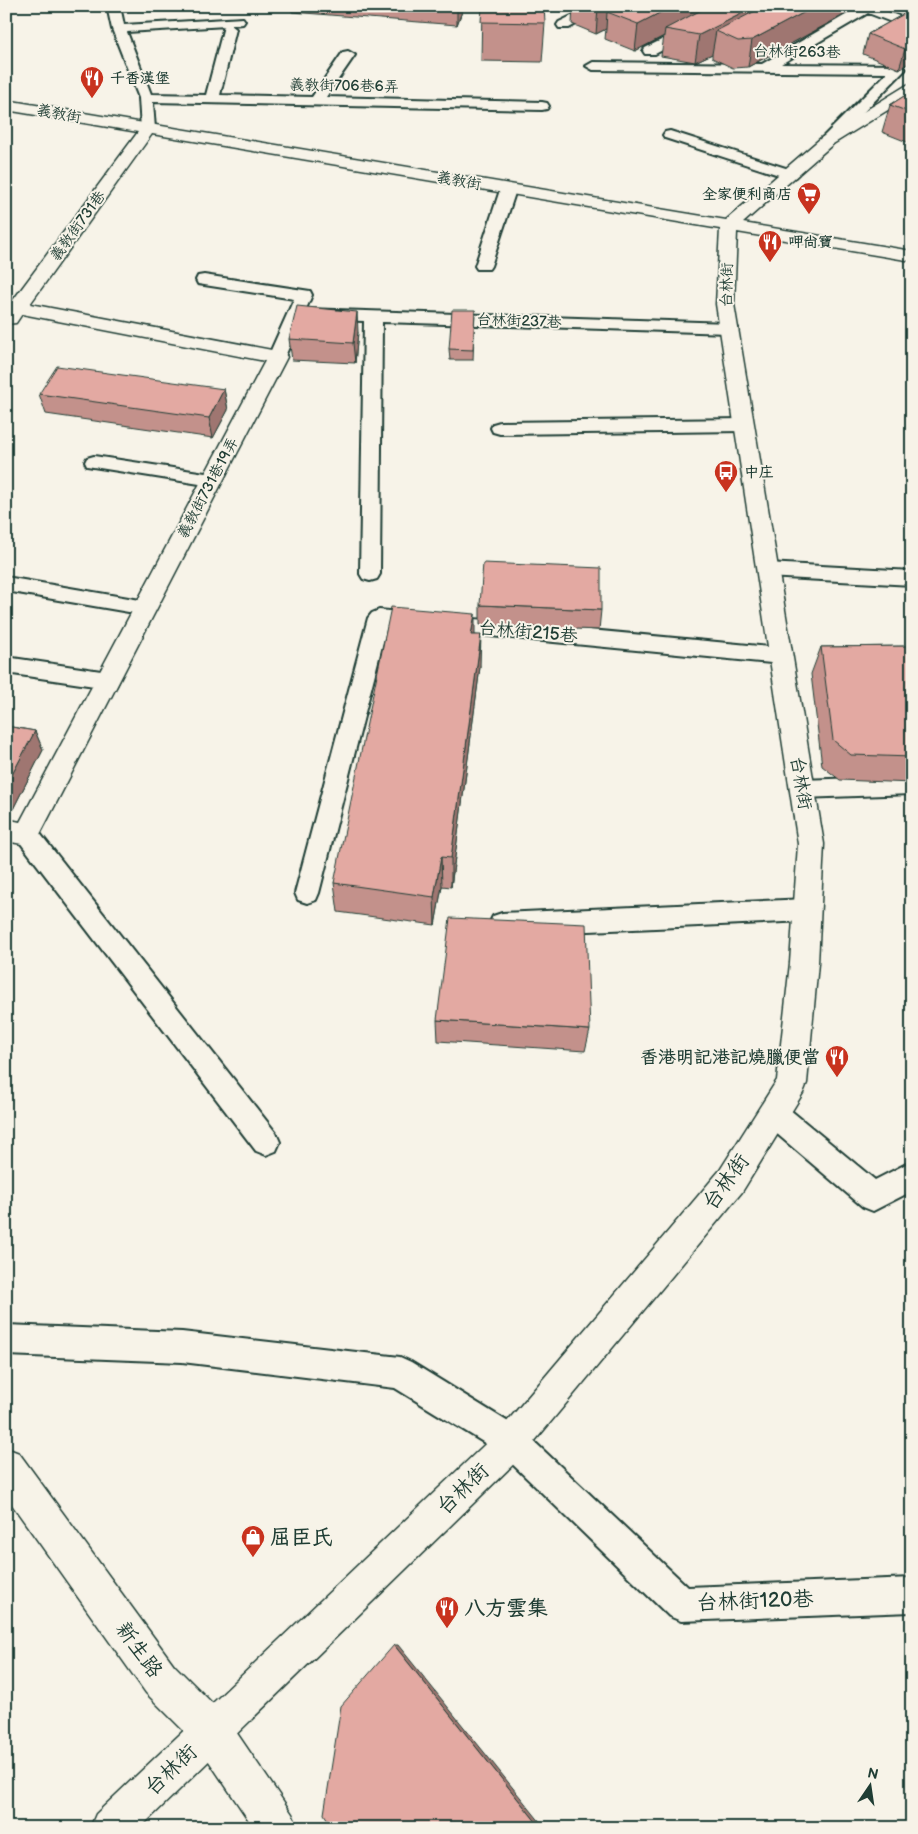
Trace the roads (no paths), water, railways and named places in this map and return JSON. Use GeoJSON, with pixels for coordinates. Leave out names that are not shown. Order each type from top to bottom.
{"type":"FeatureCollection","features":[{"type":"Feature","properties":{"kind":"street"},"geometry":{"type":"LineString","coordinates":[[729,226],[827,141],[912,88]]}},
{"type":"Feature","properties":{"kind":"street","name":"義教街"},"geometry":{"type":"LineString","coordinates":[[6,105],[912,256]]}},
{"type":"Feature","properties":{"kind":"street","name":"義教街731巷"},"geometry":{"type":"LineString","coordinates":[[10,311],[148,129]]}},
{"type":"Feature","properties":{"kind":"street","name":"台林街"},"geometry":{"type":"LineString","coordinates":[[110,1828],[512,1442],[731,1181],[792,1083],[811,844],[725,304],[729,226]]}},
{"type":"Feature","properties":{"kind":"street"},"geometry":{"type":"LineString","coordinates":[[10,311],[277,357]]}},
{"type":"Feature","properties":{"kind":"street","name":"義教街731巷19弄"},"geometry":{"type":"LineString","coordinates":[[17,832],[108,680],[277,357]]}},
{"type":"Feature","properties":{"kind":"street","name":"新生路"},"geometry":{"type":"LineString","coordinates":[[6,1466],[160,1679],[212,1731],[278,1828]]}},
{"type":"Feature","properties":{"kind":"lane"},"geometry":{"type":"LineString","coordinates":[[113,6],[119,29],[146,98],[148,129]]}},
{"type":"Feature","properties":{"kind":"lane"},"geometry":{"type":"LineString","coordinates":[[564,25],[603,6]]}},
{"type":"Feature","properties":{"kind":"lane"},"geometry":{"type":"LineString","coordinates":[[650,51],[741,6]]}},
{"type":"Feature","properties":{"kind":"lane"},"geometry":{"type":"LineString","coordinates":[[753,75],[863,7],[912,26]]}},
{"type":"Feature","properties":{"kind":"lane"},"geometry":{"type":"LineString","coordinates":[[892,18],[905,10]]}},
{"type":"Feature","properties":{"kind":"lane"},"geometry":{"type":"LineString","coordinates":[[119,29],[233,25],[212,100]]}},
{"type":"Feature","properties":{"kind":"lane"},"geometry":{"type":"LineString","coordinates":[[316,102],[348,54]]}},
{"type":"Feature","properties":{"kind":"lane","name":"台林街263巷"},"geometry":{"type":"LineString","coordinates":[[593,66],[899,69],[827,141]]}},
{"type":"Feature","properties":{"kind":"lane","name":"義教街706巷6弄"},"geometry":{"type":"LineString","coordinates":[[146,98],[542,106]]}},
{"type":"Feature","properties":{"kind":"lane"},"geometry":{"type":"LineString","coordinates":[[670,135],[790,174]]}},
{"type":"Feature","properties":{"kind":"lane"},"geometry":{"type":"LineString","coordinates":[[483,266],[508,190]]}},
{"type":"Feature","properties":{"kind":"lane"},"geometry":{"type":"LineString","coordinates":[[204,280],[304,295],[277,357]]}},
{"type":"Feature","properties":{"kind":"lane","name":"台林街237巷"},"geometry":{"type":"LineString","coordinates":[[295,314],[729,328]]}},
{"type":"Feature","properties":{"kind":"lane"},"geometry":{"type":"LineString","coordinates":[[370,574],[372,316]]}},
{"type":"Feature","properties":{"kind":"lane"},"geometry":{"type":"LineString","coordinates":[[500,428],[744,425]]}},
{"type":"Feature","properties":{"kind":"lane"},"geometry":{"type":"LineString","coordinates":[[94,462],[212,480]]}},
{"type":"Feature","properties":{"kind":"lane"},"geometry":{"type":"LineString","coordinates":[[768,570],[912,578]]}},
{"type":"Feature","properties":{"kind":"lane"},"geometry":{"type":"LineString","coordinates":[[6,584],[146,608]]}},
{"type":"Feature","properties":{"kind":"lane","name":"台林街215巷"},"geometry":{"type":"LineString","coordinates":[[307,893],[379,618],[781,656]]}},
{"type":"Feature","properties":{"kind":"lane"},"geometry":{"type":"LineString","coordinates":[[6,665],[108,680]]}},
{"type":"Feature","properties":{"kind":"lane"},"geometry":{"type":"LineString","coordinates":[[802,789],[912,785]]}},
{"type":"Feature","properties":{"kind":"lane"},"geometry":{"type":"LineString","coordinates":[[17,832],[266,1142]]}},
{"type":"Feature","properties":{"kind":"lane"},"geometry":{"type":"LineString","coordinates":[[482,925],[807,910]]}},
{"type":"Feature","properties":{"kind":"lane"},"geometry":{"type":"LineString","coordinates":[[773,1113],[873,1196],[912,1175]]}},
{"type":"Feature","properties":{"kind":"lane","name":"台林街120巷"},"geometry":{"type":"LineString","coordinates":[[6,1340],[182,1347],[400,1373],[512,1442],[681,1604],[912,1595]]}},
{"type":"Feature","properties":{"kind":"place","name":"千香漢堡"},"geometry":{"type":"Point","coordinates":[92,99]}},
{"type":"Feature","properties":{"kind":"place","name":"全家便利商店"},"geometry":{"type":"Point","coordinates":[809,215]}},
{"type":"Feature","properties":{"kind":"place","name":"呷尚寶"},"geometry":{"type":"Point","coordinates":[770,263]}},
{"type":"Feature","properties":{"kind":"place","name":"中庄"},"geometry":{"type":"Point","coordinates":[726,493]}},
{"type":"Feature","properties":{"kind":"place","name":"香港明記港記燒臘便當"},"geometry":{"type":"Point","coordinates":[837,1078]}},
{"type":"Feature","properties":{"kind":"place","name":"屈臣氏"},"geometry":{"type":"Point","coordinates":[253,1558]}},
{"type":"Feature","properties":{"kind":"place","name":"八方雲集"},"geometry":{"type":"Point","coordinates":[447,1629]}}]}
